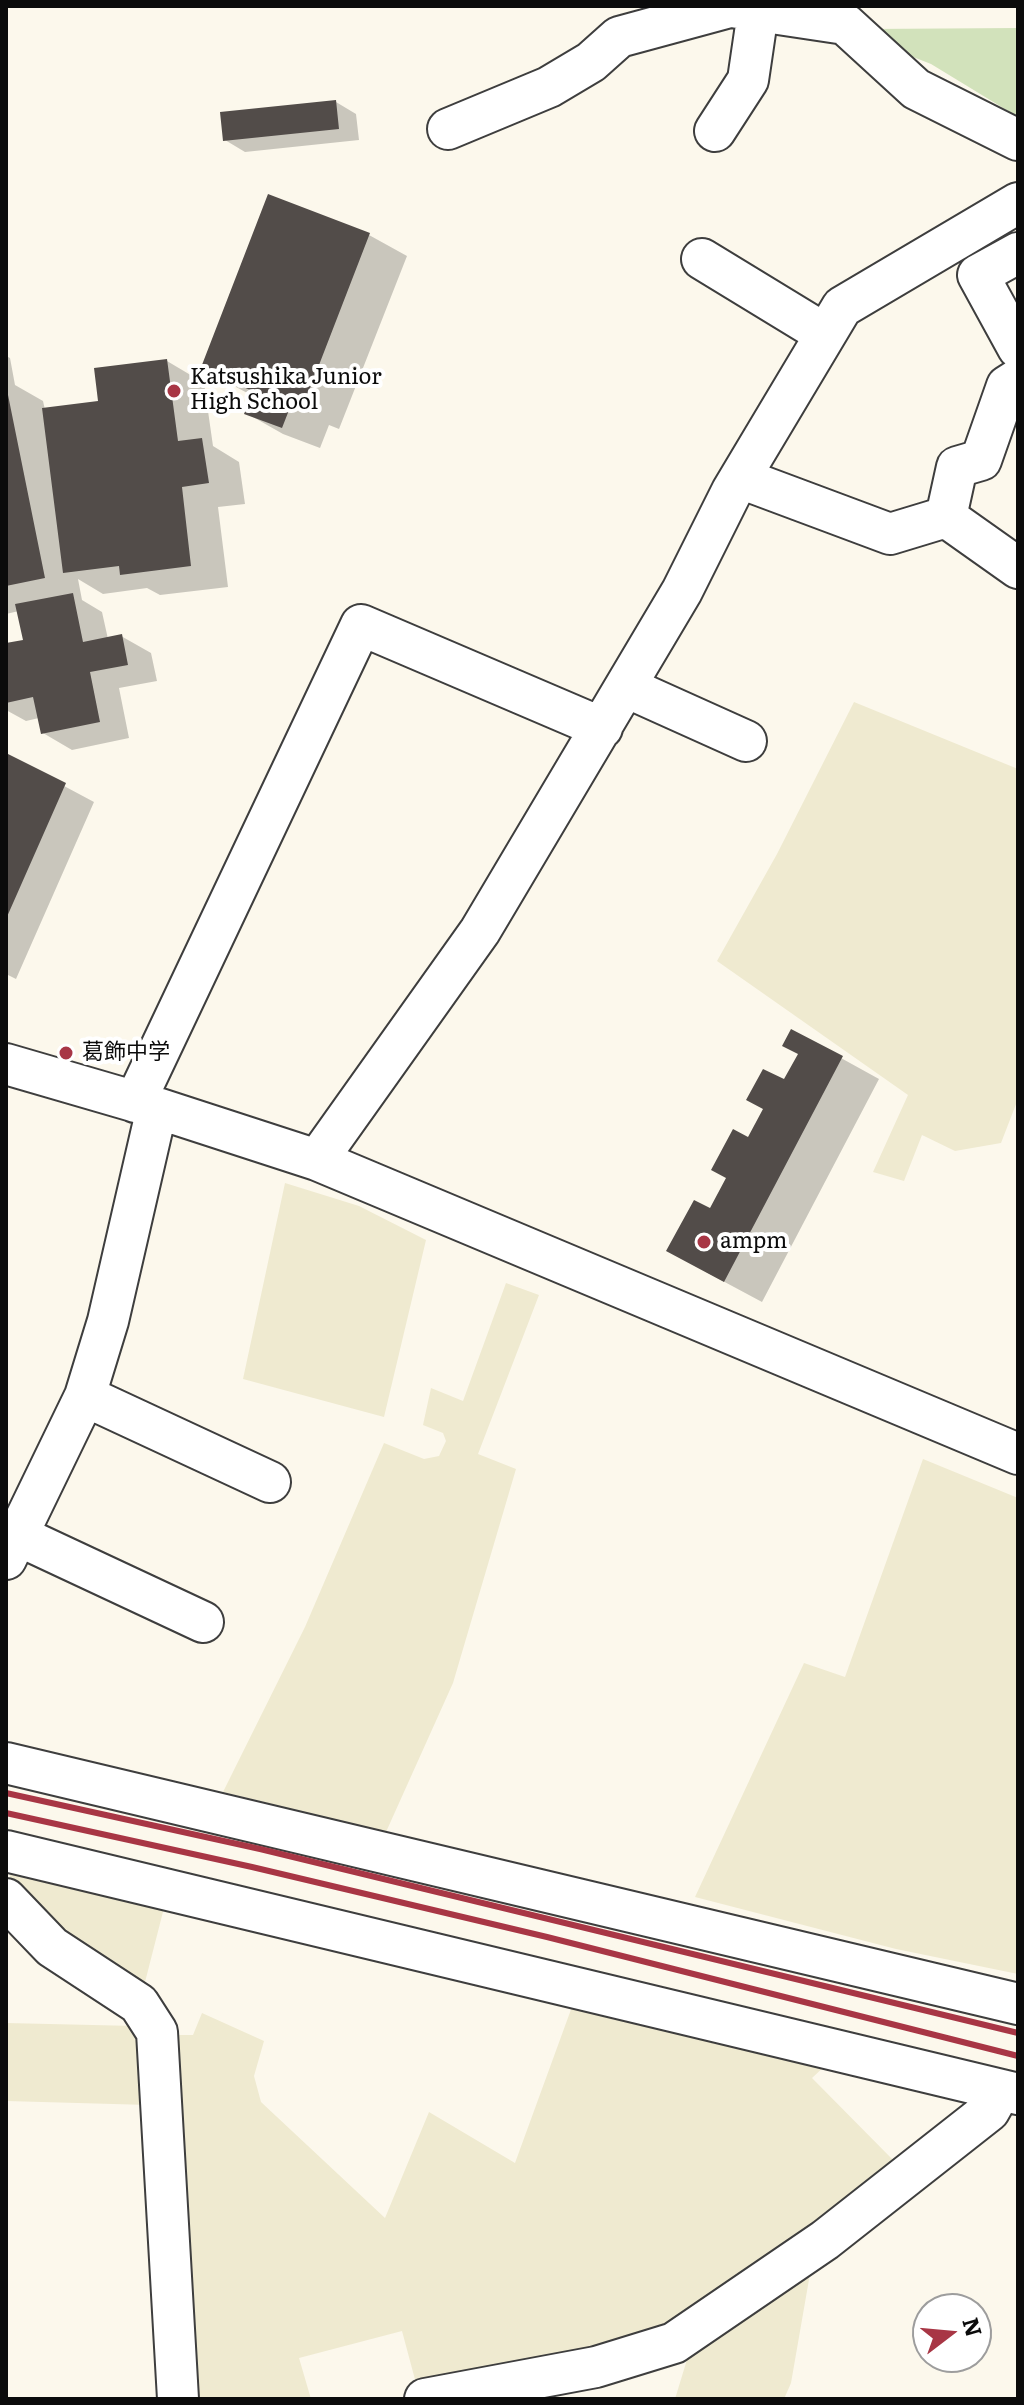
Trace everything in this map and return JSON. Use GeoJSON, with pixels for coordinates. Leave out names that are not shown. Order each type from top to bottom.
{"type":"FeatureCollection","features":[{"type":"Feature","properties":{"kind":"street"},"geometry":{"type":"LineString","coordinates":[[448,129],[549,87],[591,62],[619,37],[736,9],[845,24],[916,89],[1018,140]]}},
{"type":"Feature","properties":{"kind":"street"},"geometry":{"type":"LineString","coordinates":[[715,131],[748,80],[736,9]]}},
{"type":"Feature","properties":{"kind":"street"},"geometry":{"type":"LineString","coordinates":[[317,1160],[480,931],[682,591],[740,478],[842,307],[1018,203]]}},
{"type":"Feature","properties":{"kind":"street"},"geometry":{"type":"LineString","coordinates":[[1018,253],[978,275],[1018,348]]}},
{"type":"Feature","properties":{"kind":"street"},"geometry":{"type":"LineString","coordinates":[[702,259],[825,334]]}},
{"type":"Feature","properties":{"kind":"street"},"geometry":{"type":"LineString","coordinates":[[946,517],[957,467],[981,460],[1007,386],[1018,379]]}},
{"type":"Feature","properties":{"kind":"street"},"geometry":{"type":"LineString","coordinates":[[740,478],[890,534],[946,517]]}},
{"type":"Feature","properties":{"kind":"street"},"geometry":{"type":"LineString","coordinates":[[946,517],[1018,568]]}},
{"type":"Feature","properties":{"kind":"street"},"geometry":{"type":"LineString","coordinates":[[203,1622],[11,1547],[85,1396],[108,1321],[146,1105],[361,625],[602,728]]}},
{"type":"Feature","properties":{"kind":"street"},"geometry":{"type":"LineString","coordinates":[[626,687],[746,741]]}},
{"type":"Feature","properties":{"kind":"street"},"geometry":{"type":"LineString","coordinates":[[6,1064],[317,1160],[1018,1454]]}},
{"type":"Feature","properties":{"kind":"street"},"geometry":{"type":"LineString","coordinates":[[85,1396],[270,1482]]}},
{"type":"Feature","properties":{"kind":"street"},"geometry":{"type":"LineString","coordinates":[[6,1763],[1018,2004]]}},
{"type":"Feature","properties":{"kind":"street"},"geometry":{"type":"LineString","coordinates":[[6,1851],[1010,2092]]}},
{"type":"Feature","properties":{"kind":"street"},"geometry":{"type":"LineString","coordinates":[[6,1899],[52,1947],[139,2004],[157,2032],[178,2399]]}},
{"type":"Feature","properties":{"kind":"street"},"geometry":{"type":"LineString","coordinates":[[425,2399],[596,2367],[674,2343],[825,2240],[1010,2092]]}},
{"type":"Feature","properties":{"kind":"shaded area"},"geometry":{"type":"Polygon","coordinates":[[[854,702],[1018,769],[1018,1099],[1001,1143],[955,1151],[922,1135],[904,1181],[873,1172],[908,1095],[717,961],[777,854],[854,702]]]}},
{"type":"Feature","properties":{"kind":"shaded area"},"geometry":{"type":"Polygon","coordinates":[[[285,1183],[359,1206],[426,1240],[384,1417],[243,1379],[285,1183]]]}},
{"type":"Feature","properties":{"kind":"shaded area"},"geometry":{"type":"Polygon","coordinates":[[[506,1283],[539,1295],[478,1454],[516,1469],[453,1683],[386,1832],[223,1792],[305,1627],[384,1443],[424,1459],[439,1456],[446,1441],[443,1433],[423,1425],[431,1388],[463,1401],[506,1283]]]}},
{"type":"Feature","properties":{"kind":"shaded area"},"geometry":{"type":"Polygon","coordinates":[[[923,1459],[1018,1498],[1018,1974],[896,1949],[695,1897],[804,1663],[845,1677],[923,1459]]]}},
{"type":"Feature","properties":{"kind":"shaded area"},"geometry":{"type":"Polygon","coordinates":[[[11,1867],[165,1904],[144,1986],[67,1943],[9,1887],[11,1867]]]}},
{"type":"Feature","properties":{"kind":"shaded area"},"geometry":{"type":"Polygon","coordinates":[[[573,2004],[827,2064],[812,2078],[897,2164],[672,2325],[594,2355],[417,2387],[402,2331],[299,2358],[311,2399],[194,2399],[176,2035],[193,2035],[202,2013],[264,2041],[254,2076],[261,2102],[385,2218],[429,2112],[515,2163],[573,2004]]]}},
{"type":"Feature","properties":{"kind":"shaded area"},"geometry":{"type":"Polygon","coordinates":[[[6,2023],[136,2026],[149,2105],[6,2101],[6,2023]]]}},
{"type":"Feature","properties":{"kind":"shaded area"},"geometry":{"type":"Polygon","coordinates":[[[811,2268],[791,2383],[784,2399],[675,2399],[689,2353],[811,2268]]]}},
{"type":"Feature","properties":{"kind":"green space"},"geometry":{"type":"Polygon","coordinates":[[[1018,28],[1018,117],[931,64],[898,51],[868,29],[1018,28]]]}},
{"type":"Feature","properties":{"kind":"building"},"geometry":{"type":"Polygon","coordinates":[[[336,100],[339,129],[223,141],[220,112],[336,100]]]}},
{"type":"Feature","properties":{"kind":"building"},"geometry":{"type":"Polygon","coordinates":[[[268,194],[370,233],[302,409],[291,405],[282,428],[244,414],[253,391],[200,370],[268,194]]]}},
{"type":"Feature","properties":{"kind":"building"},"geometry":{"type":"Polygon","coordinates":[[[167,359],[178,441],[202,438],[209,483],[182,487],[191,566],[120,575],[119,566],[63,573],[42,408],[98,401],[94,368],[167,359]]]}},
{"type":"Feature","properties":{"kind":"building"},"geometry":{"type":"Polygon","coordinates":[[[6,385],[45,578],[6,586],[6,385]]]}},
{"type":"Feature","properties":{"kind":"building"},"geometry":{"type":"Polygon","coordinates":[[[73,593],[83,642],[122,634],[128,665],[90,672],[100,722],[41,734],[33,697],[6,703],[6,643],[23,640],[15,604],[73,593]]]}},
{"type":"Feature","properties":{"kind":"building"},"geometry":{"type":"Polygon","coordinates":[[[6,753],[66,783],[6,919],[6,753]]]}},
{"type":"Feature","properties":{"kind":"building"},"geometry":{"type":"Polygon","coordinates":[[[791,1029],[843,1056],[724,1282],[666,1251],[694,1200],[710,1208],[726,1178],[711,1170],[733,1129],[748,1137],[763,1109],[746,1100],[763,1069],[784,1079],[798,1054],[782,1046],[791,1029]]]}},
{"type":"Feature","properties":{"kind":"railway"},"geometry":{"type":"LineString","coordinates":[[6,1793],[260,1849],[1018,2033]]}},
{"type":"Feature","properties":{"kind":"railway"},"geometry":{"type":"LineString","coordinates":[[6,1813],[547,1937],[1018,2056]]}},
{"type":"Feature","properties":{"kind":"place","name":"Katsushika Junior High School"},"geometry":{"type":"Point","coordinates":[174,391]}},
{"type":"Feature","properties":{"kind":"place","name":"葛飾中学"},"geometry":{"type":"Point","coordinates":[66,1053]}},
{"type":"Feature","properties":{"kind":"place","name":"ampm"},"geometry":{"type":"Point","coordinates":[704,1242]}}]}
